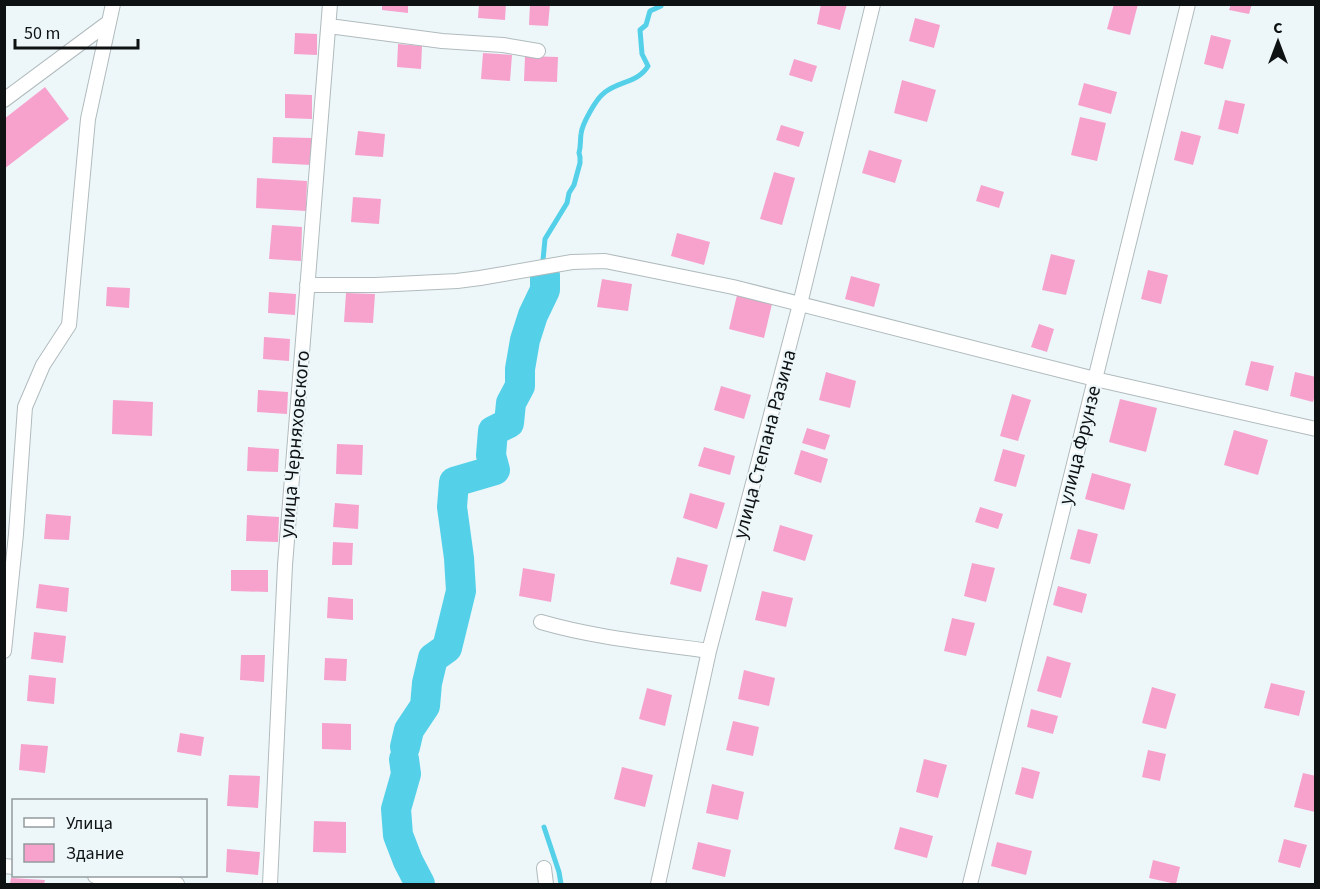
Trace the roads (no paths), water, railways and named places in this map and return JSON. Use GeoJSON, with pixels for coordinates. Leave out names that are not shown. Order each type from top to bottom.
{"type":"FeatureCollection","features":[{"type":"Feature","properties":{"kind":"street"},"geometry":{"type":"LineString","coordinates":[[4,651],[16,534],[25,407],[43,365],[69,325],[88,119],[113,4]]}},
{"type":"Feature","properties":{"kind":"street","name":"улица Черняховского"},"geometry":{"type":"LineString","coordinates":[[270,885],[285,566],[330,4]]}},
{"type":"Feature","properties":{"kind":"street","name":"улица Степана Разина"},"geometry":{"type":"LineString","coordinates":[[658,885],[709,651],[800,304],[873,4]]}},
{"type":"Feature","properties":{"kind":"street","name":"улица Фрунзе"},"geometry":{"type":"LineString","coordinates":[[970,885],[1188,4]]}},
{"type":"Feature","properties":{"kind":"street"},"geometry":{"type":"LineString","coordinates":[[4,100],[109,22]]}},
{"type":"Feature","properties":{"kind":"street"},"geometry":{"type":"LineString","coordinates":[[329,26],[442,41],[503,45],[538,51]]}},
{"type":"Feature","properties":{"kind":"street"},"geometry":{"type":"LineString","coordinates":[[307,285],[376,285],[457,280],[572,262],[605,261],[733,287],[1095,380],[1316,429]]}},
{"type":"Feature","properties":{"kind":"street"},"geometry":{"type":"LineString","coordinates":[[541,622],[599,635],[709,651]]}},
{"type":"Feature","properties":{"kind":"street"},"geometry":{"type":"LineString","coordinates":[[544,868],[546,885]]}},
{"type":"Feature","properties":{"kind":"street"},"geometry":{"type":"LineString","coordinates":[[104,877],[177,885]]}},
{"type":"Feature","properties":{"kind":"waterway"},"geometry":{"type":"LineString","coordinates":[[543,260],[545,239],[567,203],[574,185],[580,163],[581,134],[587,118],[604,93],[639,76],[648,66],[642,54],[640,30],[646,25],[650,11],[661,6],[660,4]]}},
{"type":"Feature","properties":{"kind":"waterway"},"geometry":{"type":"LineString","coordinates":[[405,747],[409,730],[425,706],[427,683],[433,658],[447,648],[461,591],[452,507],[454,482],[495,470],[491,455],[493,431],[509,423],[511,403],[520,386],[520,369],[525,340],[533,315],[545,290],[545,275]]}},
{"type":"Feature","properties":{"kind":"waterway"},"geometry":{"type":"LineString","coordinates":[[404,759],[406,774],[396,809],[398,835],[420,884]]}},
{"type":"Feature","properties":{"kind":"waterway"},"geometry":{"type":"LineString","coordinates":[[544,827],[561,884]]}}]}
